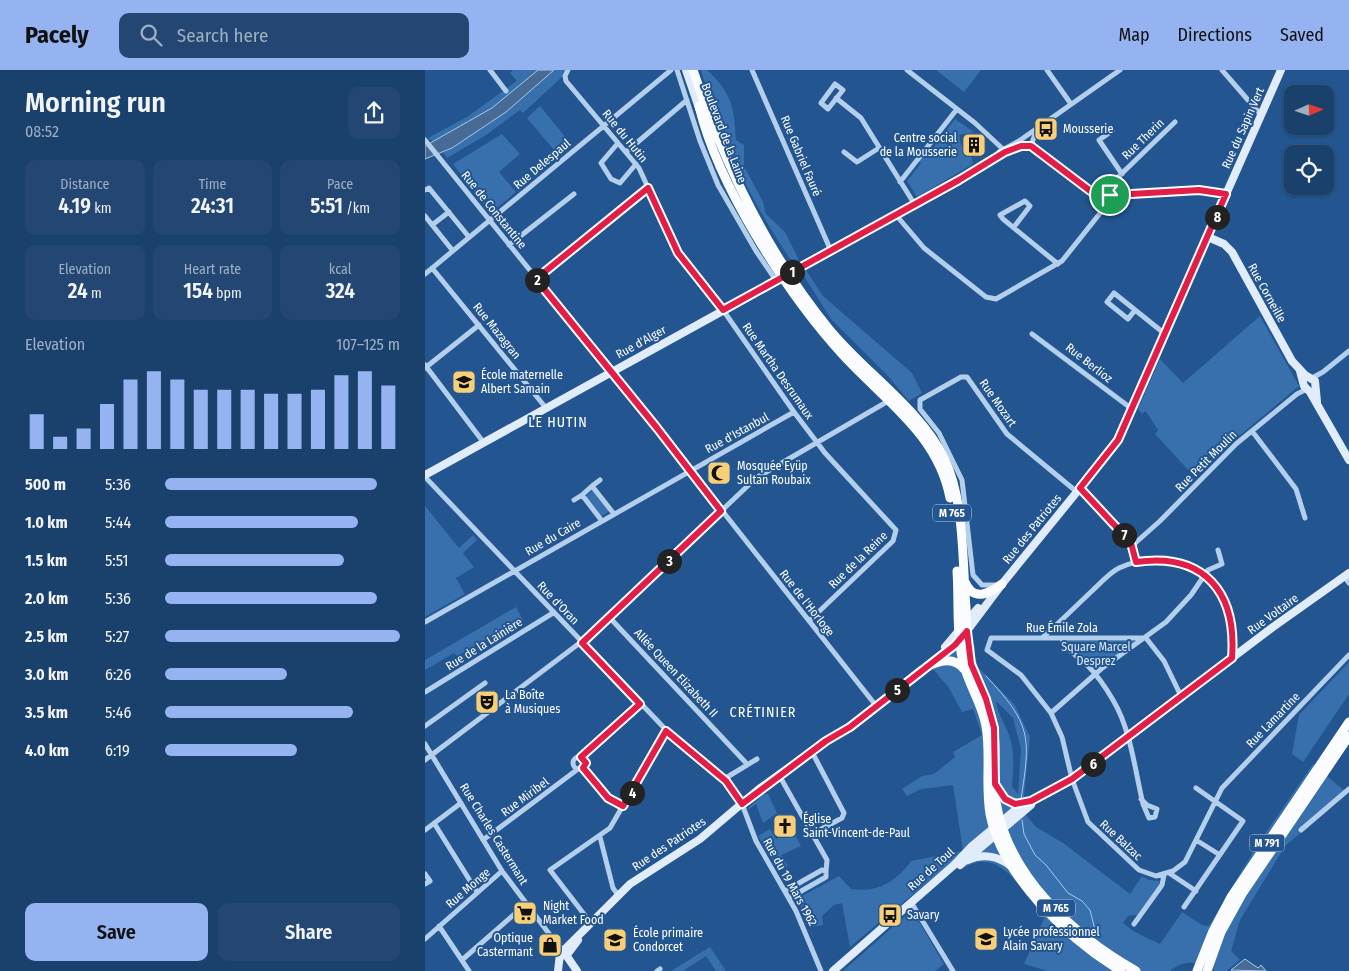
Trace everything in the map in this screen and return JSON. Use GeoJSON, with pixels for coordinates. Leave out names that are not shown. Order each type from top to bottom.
{"type":"FeatureCollection","features":[{"type":"Feature","properties":{"kind":"main road"},"geometry":{"type":"LineString","coordinates":[[687,70],[706,120]]}},
{"type":"Feature","properties":{"kind":"main road"},"geometry":{"type":"LineString","coordinates":[[694,70],[706,120]]}},
{"type":"Feature","properties":{"kind":"main road","name":"Boulevard de la Laine"},"geometry":{"type":"LineString","coordinates":[[706,120],[737,199],[787,275],[845,352],[892,399]]}},
{"type":"Feature","properties":{"kind":"main road","name":"M 765"},"geometry":{"type":"LineString","coordinates":[[892,399],[927,431],[948,467],[957,497],[964,580],[965,670],[978,698],[985,722],[988,744],[987,792],[999,828],[1018,874],[1063,927],[1095,954],[1121,971]]}},
{"type":"Feature","properties":{"kind":"main road","name":"M 765"},"geometry":{"type":"LineString","coordinates":[[892,399],[927,442],[939,462],[946,481],[953,518],[964,631],[971,664],[986,699],[994,728],[996,748],[994,780],[999,828],[1018,860],[1048,900],[1086,937],[1136,971]]}},
{"type":"Feature","properties":{"kind":"main road"},"geometry":{"type":"LineString","coordinates":[[964,580],[970,591],[977,595],[989,594],[1002,584]]}},
{"type":"Feature","properties":{"kind":"main road"},"geometry":{"type":"LineString","coordinates":[[928,666],[941,661],[951,661],[959,664],[965,670]]}},
{"type":"Feature","properties":{"kind":"main road","name":"M 791"},"geometry":{"type":"LineString","coordinates":[[1197,971],[1213,931],[1231,897],[1349,722]]}},
{"type":"Feature","properties":{"kind":"main road","name":"M 791"},"geometry":{"type":"LineString","coordinates":[[1207,971],[1221,932],[1242,894],[1349,736]]}},
{"type":"Feature","properties":{"kind":"street"},"geometry":{"type":"LineString","coordinates":[[490,70],[506,91]]}},
{"type":"Feature","properties":{"kind":"street","name":"Rue du Hutin"},"geometry":{"type":"LineString","coordinates":[[568,70],[565,76],[566,81],[636,164],[678,253],[723,310]]}},
{"type":"Feature","properties":{"kind":"street","name":"Rue Delespaul"},"geometry":{"type":"LineString","coordinates":[[425,274],[671,70]]}},
{"type":"Feature","properties":{"kind":"street"},"geometry":{"type":"LineString","coordinates":[[677,70],[702,146],[721,191],[774,282]]}},
{"type":"Feature","properties":{"kind":"street","name":"Rue Gabriel Fauré"},"geometry":{"type":"LineString","coordinates":[[752,70],[831,251]]}},
{"type":"Feature","properties":{"kind":"street"},"geometry":{"type":"LineString","coordinates":[[907,70],[914,72],[1005,150]]}},
{"type":"Feature","properties":{"kind":"street"},"geometry":{"type":"LineString","coordinates":[[1047,70],[1071,104]]}},
{"type":"Feature","properties":{"kind":"street"},"geometry":{"type":"LineString","coordinates":[[787,275],[915,205],[989,161],[1120,70]]}},
{"type":"Feature","properties":{"kind":"street"},"geometry":{"type":"LineString","coordinates":[[1222,70],[1261,115]]}},
{"type":"Feature","properties":{"kind":"street","name":"Rue du Sapin Vert"},"geometry":{"type":"LineString","coordinates":[[1226,194],[1281,70]]}},
{"type":"Feature","properties":{"kind":"street"},"geometry":{"type":"LineString","coordinates":[[835,84],[843,90],[836,98],[828,109],[821,103],[835,84]]}},
{"type":"Feature","properties":{"kind":"street"},"geometry":{"type":"LineString","coordinates":[[836,98],[859,116],[915,205]]}},
{"type":"Feature","properties":{"kind":"street"},"geometry":{"type":"LineString","coordinates":[[626,152],[687,100]]}},
{"type":"Feature","properties":{"kind":"street"},"geometry":{"type":"LineString","coordinates":[[900,182],[957,109]]}},
{"type":"Feature","properties":{"kind":"street","name":"Rue Therin"},"geometry":{"type":"LineString","coordinates":[[1058,264],[1105,207],[1111,185],[1175,122]]}},
{"type":"Feature","properties":{"kind":"street"},"geometry":{"type":"LineString","coordinates":[[1005,150],[1032,143],[1043,124]]}},
{"type":"Feature","properties":{"kind":"street"},"geometry":{"type":"LineString","coordinates":[[1112,131],[1099,140],[1122,174]]}},
{"type":"Feature","properties":{"kind":"street"},"geometry":{"type":"LineString","coordinates":[[1024,136],[1031,136],[1032,143],[1092,194],[1108,195],[1199,190],[1226,194]]}},
{"type":"Feature","properties":{"kind":"street"},"geometry":{"type":"LineString","coordinates":[[1024,136],[1024,146]]}},
{"type":"Feature","properties":{"kind":"street","name":"Rue de Constantine"},"geometry":{"type":"LineString","coordinates":[[426,142],[721,511]]}},
{"type":"Feature","properties":{"kind":"street"},"geometry":{"type":"LineString","coordinates":[[618,143],[601,162],[611,178],[620,183],[636,164]]}},
{"type":"Feature","properties":{"kind":"street"},"geometry":{"type":"LineString","coordinates":[[844,152],[857,162],[879,148]]}},
{"type":"Feature","properties":{"kind":"street"},"geometry":{"type":"LineString","coordinates":[[425,190],[429,188],[469,237]]}},
{"type":"Feature","properties":{"kind":"street"},"geometry":{"type":"LineString","coordinates":[[536,279],[648,188]]}},
{"type":"Feature","properties":{"kind":"street"},"geometry":{"type":"LineString","coordinates":[[509,246],[574,194]]}},
{"type":"Feature","properties":{"kind":"street","name":"Rue des Patriotes"},"geometry":{"type":"LineString","coordinates":[[918,673],[928,666],[964,631],[1114,447],[1226,194]]}},
{"type":"Feature","properties":{"kind":"street"},"geometry":{"type":"LineString","coordinates":[[896,215],[931,254],[989,299],[999,298],[1058,264],[1014,228],[1000,215],[1025,201],[1030,206],[1014,228]]}},
{"type":"Feature","properties":{"kind":"street"},"geometry":{"type":"LineString","coordinates":[[432,225],[449,212]]}},
{"type":"Feature","properties":{"kind":"street"},"geometry":{"type":"LineString","coordinates":[[425,216],[453,251]]}},
{"type":"Feature","properties":{"kind":"street","name":"Rue Corneille"},"geometry":{"type":"LineString","coordinates":[[1208,237],[1221,242],[1230,249],[1291,358],[1309,384],[1349,460]]}},
{"type":"Feature","properties":{"kind":"street","name":"Rue Mazagran"},"geometry":{"type":"LineString","coordinates":[[433,268],[546,408]]}},
{"type":"Feature","properties":{"kind":"street","name":"Rue d'Alger"},"geometry":{"type":"LineString","coordinates":[[425,476],[787,275]]}},
{"type":"Feature","properties":{"kind":"street"},"geometry":{"type":"LineString","coordinates":[[1135,310],[1128,318],[1107,302],[1114,293],[1165,334]]}},
{"type":"Feature","properties":{"kind":"street","name":"Rue Martha Desrumaux"},"geometry":{"type":"LineString","coordinates":[[723,310],[817,443]]}},
{"type":"Feature","properties":{"kind":"street"},"geometry":{"type":"LineString","coordinates":[[479,325],[425,367],[483,443]]}},
{"type":"Feature","properties":{"kind":"street","name":"Rue Berlioz"},"geometry":{"type":"LineString","coordinates":[[1033,334],[1058,351],[1132,409]]}},
{"type":"Feature","properties":{"kind":"street","name":"Rue Petit Moulin"},"geometry":{"type":"LineString","coordinates":[[1133,545],[1252,431],[1349,351]]}},
{"type":"Feature","properties":{"kind":"street","name":"Rue Mozart"},"geometry":{"type":"LineString","coordinates":[[971,567],[962,480],[939,433],[920,409],[921,400],[961,376],[967,377],[1007,434],[1079,490]]}},
{"type":"Feature","properties":{"kind":"street"},"geometry":{"type":"LineString","coordinates":[[425,760],[610,618],[758,477],[892,399]]}},
{"type":"Feature","properties":{"kind":"street","name":"Rue d'Istanbul"},"geometry":{"type":"LineString","coordinates":[[690,471],[794,412]]}},
{"type":"Feature","properties":{"kind":"street"},"geometry":{"type":"LineString","coordinates":[[1252,431],[1296,489],[1305,518]]}},
{"type":"Feature","properties":{"kind":"street","name":"Rue de la Reine"},"geometry":{"type":"LineString","coordinates":[[809,621],[893,541],[897,533],[894,526],[817,443]]}},
{"type":"Feature","properties":{"kind":"street","name":"Rue du Caire"},"geometry":{"type":"LineString","coordinates":[[425,622],[690,471]]}},
{"type":"Feature","properties":{"kind":"street","name":"Rue d'Oran"},"geometry":{"type":"LineString","coordinates":[[425,476],[513,572],[666,731],[724,779],[742,804]]}},
{"type":"Feature","properties":{"kind":"street"},"geometry":{"type":"LineString","coordinates":[[574,500],[600,480]]}},
{"type":"Feature","properties":{"kind":"street"},"geometry":{"type":"LineString","coordinates":[[592,486],[614,514]]}},
{"type":"Feature","properties":{"kind":"street"},"geometry":{"type":"LineString","coordinates":[[1079,490],[1133,545],[1136,562]]}},
{"type":"Feature","properties":{"kind":"street"},"geometry":{"type":"LineString","coordinates":[[582,495],[602,521]]}},
{"type":"Feature","properties":{"kind":"street","name":"Rue de l'Horloge"},"geometry":{"type":"LineString","coordinates":[[721,511],[877,707]]}},
{"type":"Feature","properties":{"kind":"street"},"geometry":{"type":"LineString","coordinates":[[1051,714],[1095,674],[1146,638],[1178,610],[1210,568],[1222,564],[1218,550]]}},
{"type":"Feature","properties":{"kind":"street"},"geometry":{"type":"LineString","coordinates":[[1043,638],[1113,571],[1136,562],[1164,561],[1193,568],[1205,575],[1221,592],[1228,606],[1233,632],[1232,658]]}},
{"type":"Feature","properties":{"kind":"street"},"geometry":{"type":"LineString","coordinates":[[964,580],[971,567]]}},
{"type":"Feature","properties":{"kind":"street"},"geometry":{"type":"LineString","coordinates":[[971,567],[974,578],[979,584],[989,586],[1002,584]]}},
{"type":"Feature","properties":{"kind":"street","name":"Rue Voltaire"},"geometry":{"type":"LineString","coordinates":[[999,828],[1026,804],[1072,779],[1232,658],[1347,577]]}},
{"type":"Feature","properties":{"kind":"street","name":"Rue de la Lainière"},"geometry":{"type":"LineString","coordinates":[[425,692],[553,613]]}},
{"type":"Feature","properties":{"kind":"street","name":"Allée Queen Elizabeth II"},"geometry":{"type":"LineString","coordinates":[[610,618],[747,764]]}},
{"type":"Feature","properties":{"kind":"street","name":"Rue des Patriotes"},"geometry":{"type":"LineString","coordinates":[[562,952],[618,895],[640,877],[700,839],[779,775],[877,707],[964,631]]}},
{"type":"Feature","properties":{"kind":"street","name":"Rue Émile Zola"},"geometry":{"type":"LineString","coordinates":[[987,650],[991,638],[1146,638]]}},
{"type":"Feature","properties":{"kind":"street"},"geometry":{"type":"LineString","coordinates":[[1062,638],[1065,647],[1095,674],[1116,705],[1127,738],[1141,799]]}},
{"type":"Feature","properties":{"kind":"street"},"geometry":{"type":"LineString","coordinates":[[1146,638],[1167,666],[1181,696]]}},
{"type":"Feature","properties":{"kind":"street","name":"Rue Balzac"},"geometry":{"type":"LineString","coordinates":[[987,650],[1021,676],[1051,714],[1065,746],[1072,779],[1090,824],[1139,870],[1152,875],[1167,874]]}},
{"type":"Feature","properties":{"kind":"street","name":"Rue Lamartine"},"geometry":{"type":"LineString","coordinates":[[1214,801],[1232,777],[1349,655]]}},
{"type":"Feature","properties":{"kind":"street"},"geometry":{"type":"LineString","coordinates":[[425,726],[485,683]]}},
{"type":"Feature","properties":{"kind":"street"},"geometry":{"type":"LineString","coordinates":[[623,806],[608,798],[581,769],[574,767],[573,762],[575,758],[581,757],[640,704]]}},
{"type":"Feature","properties":{"kind":"street"},"geometry":{"type":"LineString","coordinates":[[590,922],[550,870],[599,838],[610,828],[666,731]]}},
{"type":"Feature","properties":{"kind":"street","name":"Rue Charles Castermant"},"geometry":{"type":"LineString","coordinates":[[425,744],[502,871],[562,952]]}},
{"type":"Feature","properties":{"kind":"street"},"geometry":{"type":"LineString","coordinates":[[812,752],[844,814],[841,818],[812,834]]}},
{"type":"Feature","properties":{"kind":"street"},"geometry":{"type":"LineString","coordinates":[[581,757],[586,763],[581,769]]}},
{"type":"Feature","properties":{"kind":"street"},"geometry":{"type":"LineString","coordinates":[[724,779],[757,759]]}},
{"type":"Feature","properties":{"kind":"street","name":"Rue Miribel"},"geometry":{"type":"LineString","coordinates":[[483,840],[581,769]]}},
{"type":"Feature","properties":{"kind":"street"},"geometry":{"type":"LineString","coordinates":[[779,775],[827,860],[826,877],[789,898]]}},
{"type":"Feature","properties":{"kind":"street"},"geometry":{"type":"LineString","coordinates":[[994,780],[999,792],[1008,802],[1026,804]]}},
{"type":"Feature","properties":{"kind":"street"},"geometry":{"type":"LineString","coordinates":[[1184,907],[1243,821],[1196,788]]}},
{"type":"Feature","properties":{"kind":"street"},"geometry":{"type":"LineString","coordinates":[[1301,830],[1347,790]]}},
{"type":"Feature","properties":{"kind":"street","name":"Rue Voltaire"},"geometry":{"type":"LineString","coordinates":[[999,828],[1040,797]]}},
{"type":"Feature","properties":{"kind":"street"},"geometry":{"type":"LineString","coordinates":[[1134,924],[1162,885],[1167,874],[1185,862],[1214,801]]}},
{"type":"Feature","properties":{"kind":"street"},"geometry":{"type":"LineString","coordinates":[[425,830],[461,802]]}},
{"type":"Feature","properties":{"kind":"street","name":"Rue du 19 Mars 1962"},"geometry":{"type":"LineString","coordinates":[[742,804],[755,838],[810,939],[821,971]]}},
{"type":"Feature","properties":{"kind":"street"},"geometry":{"type":"LineString","coordinates":[[434,823],[477,892]]}},
{"type":"Feature","properties":{"kind":"street","name":"Rue de Toul"},"geometry":{"type":"LineString","coordinates":[[833,971],[884,926],[959,865],[999,828]]}},
{"type":"Feature","properties":{"kind":"street","name":"Rue de Toul"},"geometry":{"type":"LineString","coordinates":[[912,904],[999,828]]}},
{"type":"Feature","properties":{"kind":"street"},"geometry":{"type":"LineString","coordinates":[[599,838],[613,888],[618,895]]}},
{"type":"Feature","properties":{"kind":"street"},"geometry":{"type":"LineString","coordinates":[[1196,840],[1220,855]]}},
{"type":"Feature","properties":{"kind":"street","name":"Rue de Toul"},"geometry":{"type":"LineString","coordinates":[[959,865],[971,858],[988,856],[1005,862],[1018,874]]}},
{"type":"Feature","properties":{"kind":"street"},"geometry":{"type":"LineString","coordinates":[[785,891],[822,870],[826,871]]}},
{"type":"Feature","properties":{"kind":"street","name":"Rue Monge"},"geometry":{"type":"LineString","coordinates":[[425,939],[502,871]]}},
{"type":"Feature","properties":{"kind":"street"},"geometry":{"type":"LineString","coordinates":[[425,874],[430,880],[425,884]]}},
{"type":"Feature","properties":{"kind":"street"},"geometry":{"type":"LineString","coordinates":[[1167,874],[1196,890]]}},
{"type":"Feature","properties":{"kind":"street"},"geometry":{"type":"LineString","coordinates":[[462,960],[527,904]]}},
{"type":"Feature","properties":{"kind":"street"},"geometry":{"type":"LineString","coordinates":[[912,904],[953,971]]}},
{"type":"Feature","properties":{"kind":"street"},"geometry":{"type":"LineString","coordinates":[[439,926],[469,971]]}},
{"type":"Feature","properties":{"kind":"street"},"geometry":{"type":"LineString","coordinates":[[559,967],[562,952]]}},
{"type":"Feature","properties":{"kind":"street"},"geometry":{"type":"LineString","coordinates":[[562,952],[575,968]]}},
{"type":"Feature","properties":{"kind":"street"},"geometry":{"type":"LineString","coordinates":[[559,967],[564,959],[575,968]]}},
{"type":"Feature","properties":{"kind":"green space"},"geometry":{"type":"Polygon","coordinates":[[[513,70],[538,70],[514,91],[475,119],[433,142],[428,138],[467,117],[517,81],[510,73],[513,70]]]}},
{"type":"Feature","properties":{"kind":"green space"},"geometry":{"type":"Polygon","coordinates":[[[554,70],[565,70],[562,77],[523,113],[520,110],[486,135],[447,158],[443,153],[506,112],[554,70]]]}},
{"type":"Feature","properties":{"kind":"green space"},"geometry":{"type":"Polygon","coordinates":[[[701,70],[707,70],[727,94],[733,109],[736,140],[744,145],[744,166],[763,202],[766,214],[785,232],[799,260],[790,259],[762,214],[738,168],[727,145],[701,70]]]}},
{"type":"Feature","properties":{"kind":"green space"},"geometry":{"type":"Polygon","coordinates":[[[936,70],[981,70],[964,92],[936,70]]]}},
{"type":"Feature","properties":{"kind":"green space"},"geometry":{"type":"Polygon","coordinates":[[[540,106],[572,145],[559,156],[527,118],[540,106]]]}},
{"type":"Feature","properties":{"kind":"green space"},"geometry":{"type":"Polygon","coordinates":[[[955,119],[974,132],[959,135],[961,145],[969,144],[973,164],[917,197],[907,181],[921,163],[917,161],[925,150],[929,153],[955,119]]]}},
{"type":"Feature","properties":{"kind":"green space"},"geometry":{"type":"Polygon","coordinates":[[[502,134],[520,154],[499,172],[516,192],[493,211],[489,211],[453,164],[502,134]]]}},
{"type":"Feature","properties":{"kind":"green space"},"geometry":{"type":"Polygon","coordinates":[[[806,270],[823,296],[912,373],[922,393],[909,401],[887,375],[831,319],[804,276],[806,270]]]}},
{"type":"Feature","properties":{"kind":"green space"},"geometry":{"type":"Polygon","coordinates":[[[1260,316],[1299,386],[1244,432],[1190,472],[1155,434],[1158,430],[1147,413],[1145,411],[1142,414],[1138,409],[1160,359],[1183,383],[1260,316]]]}},
{"type":"Feature","properties":{"kind":"green space"},"geometry":{"type":"Polygon","coordinates":[[[593,490],[610,511],[600,517],[585,497],[593,490]]]}},
{"type":"Feature","properties":{"kind":"green space"},"geometry":{"type":"Polygon","coordinates":[[[425,506],[459,548],[473,535],[477,540],[463,553],[474,567],[456,578],[465,594],[425,617],[425,506]]]}},
{"type":"Feature","properties":{"kind":"green space"},"geometry":{"type":"Polygon","coordinates":[[[516,607],[523,620],[457,656],[454,653],[425,670],[425,660],[516,607]]]}},
{"type":"Feature","properties":{"kind":"green space","name":"Square Marcel Desprez"},"geometry":{"type":"Polygon","coordinates":[[[1065,641],[1138,641],[1094,670],[1065,641]]]}},
{"type":"Feature","properties":{"kind":"green space"},"geometry":{"type":"Polygon","coordinates":[[[975,645],[978,667],[1015,705],[1030,737],[1024,797],[1026,815],[1036,827],[1063,843],[1130,894],[1142,876],[1149,880],[1160,881],[1159,886],[1137,915],[1128,916],[1123,923],[1133,931],[1160,944],[1182,912],[1202,925],[1209,926],[1256,847],[1313,764],[1347,793],[1285,846],[1240,920],[1231,951],[1240,960],[1226,971],[1214,971],[1213,968],[1196,963],[1186,963],[1170,971],[1048,971],[1024,964],[1045,916],[1009,874],[1000,867],[988,862],[976,863],[962,869],[954,860],[850,947],[842,903],[834,905],[822,916],[823,925],[810,927],[797,899],[839,876],[851,889],[869,889],[892,880],[911,861],[963,851],[953,785],[921,789],[907,796],[902,789],[922,776],[934,774],[955,757],[953,752],[982,735],[973,709],[962,712],[949,688],[933,669],[942,664],[955,650],[975,645]],[[996,701],[998,711],[1012,744],[1012,786],[1018,794],[1021,749],[1013,718],[996,701]]]}},
{"type":"Feature","properties":{"kind":"green space"},"geometry":{"type":"Polygon","coordinates":[[[1349,662],[1349,694],[1303,762],[1292,754],[1299,715],[1349,662]]]}},
{"type":"Feature","properties":{"kind":"green space"},"geometry":{"type":"Polygon","coordinates":[[[764,794],[768,794],[777,813],[763,823],[756,804],[748,810],[748,808],[764,794]]]}},
{"type":"Feature","properties":{"kind":"green space"},"geometry":{"type":"Polygon","coordinates":[[[770,829],[776,839],[788,835],[792,829],[801,846],[781,855],[788,866],[779,871],[758,836],[770,829]]]}},
{"type":"Feature","properties":{"kind":"green space"},"geometry":{"type":"Polygon","coordinates":[[[912,910],[944,964],[935,971],[843,971],[912,910]]]}},
{"type":"Feature","properties":{"kind":"green space"},"geometry":{"type":"Polygon","coordinates":[[[710,947],[726,971],[716,971],[706,956],[683,971],[671,971],[710,947]]]}},
{"type":"Feature","properties":{"kind":"shaded area"},"geometry":{"type":"Polygon","coordinates":[[[538,70],[554,70],[506,112],[452,148],[425,159],[425,146],[492,108],[538,70]]]}},
{"type":"Feature","properties":{"kind":"shaded area"},"geometry":{"type":"Polygon","coordinates":[[[1245,959],[1258,968],[1261,965],[1266,971],[1231,970],[1245,959]]]}},
{"type":"Feature","properties":{"kind":"waterway"},"geometry":{"type":"LineString","coordinates":[[986,676],[1012,707],[1024,732],[1026,760],[1021,799]]}},
{"type":"Feature","properties":{"kind":"waterway"},"geometry":{"type":"LineString","coordinates":[[1022,820],[1024,834],[1035,855],[1046,865],[1068,893],[1082,901],[1090,910],[1096,934]]}},
{"type":"Feature","properties":{"kind":"place","name":"Mousserie"},"geometry":{"type":"Point","coordinates":[1046,129]}},
{"type":"Feature","properties":{"kind":"place","name":"Centre social de la Mousserie"},"geometry":{"type":"Point","coordinates":[974,145]}},
{"type":"Feature","properties":{"kind":"place","name":"École maternelle Albert Samain"},"geometry":{"type":"Point","coordinates":[464,382]}},
{"type":"Feature","properties":{"kind":"place","name":"Mosquée Eyüp Sultan Roubaix"},"geometry":{"type":"Point","coordinates":[719,473]}},
{"type":"Feature","properties":{"kind":"place","name":"La Boîte à Musiques"},"geometry":{"type":"Point","coordinates":[487,702]}},
{"type":"Feature","properties":{"kind":"place","name":"Église Saint-Vincent-de-Paul"},"geometry":{"type":"Point","coordinates":[785,826]}},
{"type":"Feature","properties":{"kind":"place","name":"Night Market Food"},"geometry":{"type":"Point","coordinates":[525,913]}},
{"type":"Feature","properties":{"kind":"place","name":"Savary"},"geometry":{"type":"Point","coordinates":[890,915]}},
{"type":"Feature","properties":{"kind":"place","name":"Lycée professionnel Alain Savary"},"geometry":{"type":"Point","coordinates":[986,939]}},
{"type":"Feature","properties":{"kind":"place","name":"École primaire Condorcet"},"geometry":{"type":"Point","coordinates":[615,940]}},
{"type":"Feature","properties":{"kind":"place","name":"Optique Castermant"},"geometry":{"type":"Point","coordinates":[550,945]}},
{"type":"Feature","properties":{"kind":"district","name":"LE HUTIN"},"geometry":{"type":"Point","coordinates":[558,422]}},
{"type":"Feature","properties":{"kind":"district","name":"CRÉTINIER"},"geometry":{"type":"Point","coordinates":[763,712]}},
{"type":"Feature","properties":{"kind":"route"},"geometry":{"type":"LineString","coordinates":[[1031,146],[1092,194],[1097,196],[1110,195],[1199,190],[1212,190],[1226,194],[1118,440],[1080,488],[1133,545],[1136,562],[1158,560],[1189,566],[1200,571],[1216,586],[1226,601],[1232,620],[1232,658],[1072,779],[1026,804],[1008,802],[995,784],[996,748],[994,728],[986,699],[971,664],[967,631],[961,640],[877,707],[759,788],[742,804],[726,781],[666,731],[646,769],[623,806],[608,798],[583,768],[586,763],[583,757],[581,757],[640,704],[582,643],[721,511],[657,428],[536,279],[648,188],[678,253],[723,310],[1016,147],[1031,146]]}}]}
